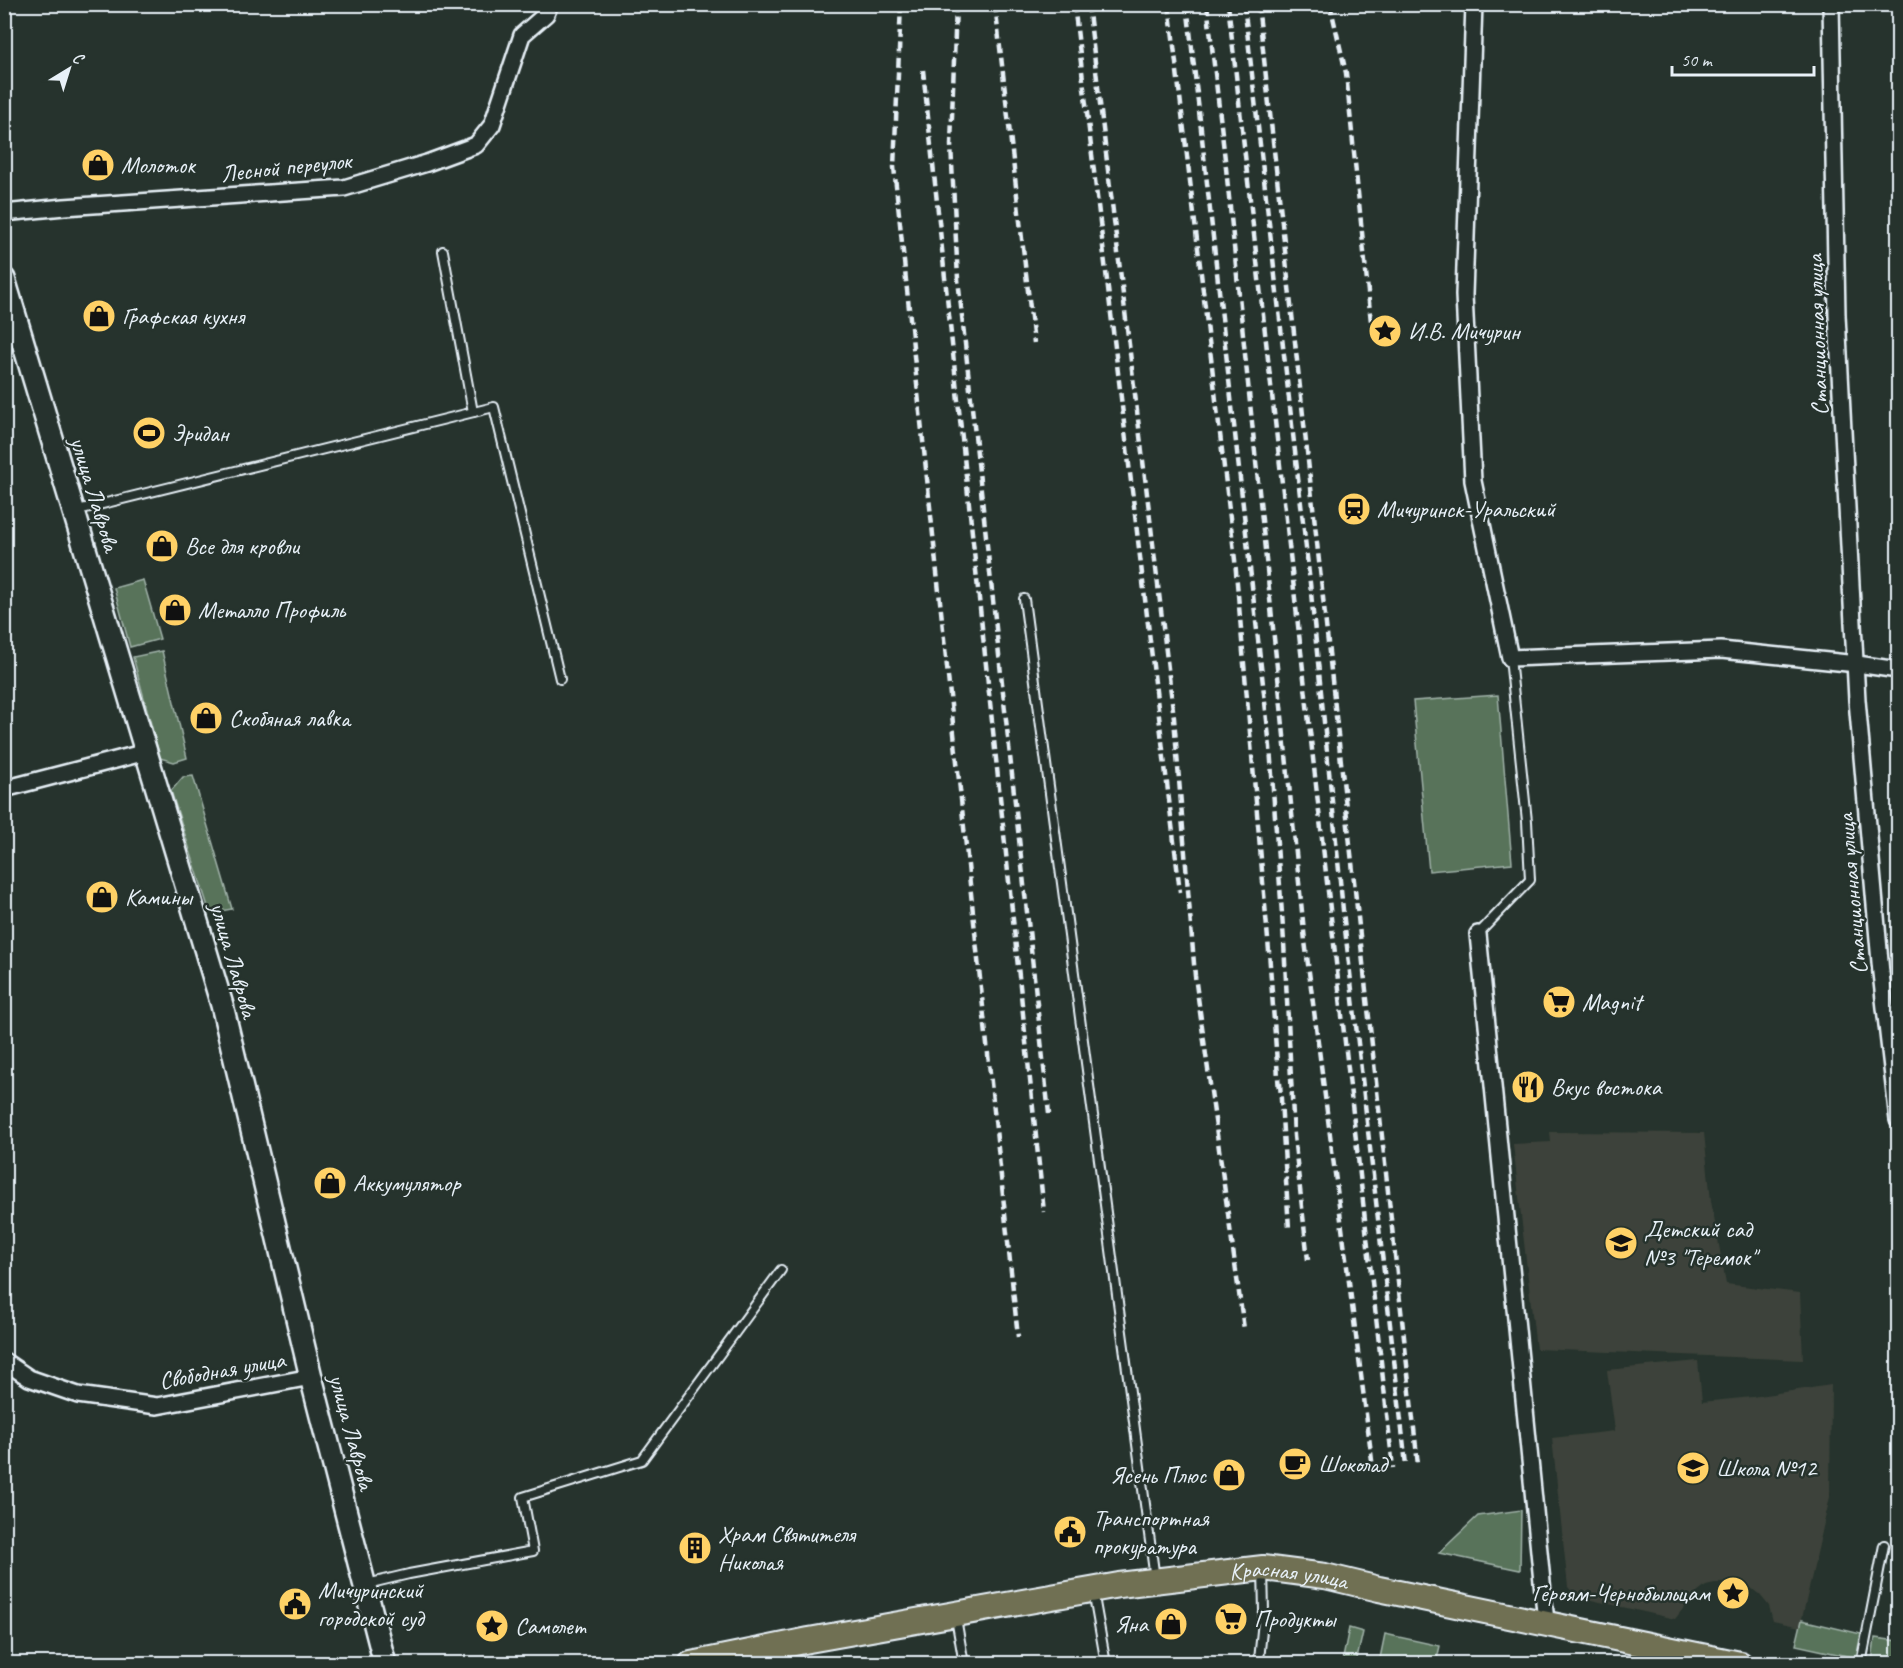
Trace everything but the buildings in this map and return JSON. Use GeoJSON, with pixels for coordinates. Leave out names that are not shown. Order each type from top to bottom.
{"type":"FeatureCollection","features":[{"type":"Feature","properties":{"kind":"main road","name":"улица Лаврова"},"geometry":{"type":"LineString","coordinates":[[4,279],[222,1005],[311,1377],[385,1664]]}},
{"type":"Feature","properties":{"kind":"main road","name":"Красная улица"},"geometry":{"type":"LineString","coordinates":[[691,1664],[788,1654],[955,1614],[1093,1590],[1263,1568],[1325,1576],[1740,1664]]}},
{"type":"Feature","properties":{"kind":"street","name":"Лесной переулок"},"geometry":{"type":"LineString","coordinates":[[4,213],[344,188],[427,163],[476,145],[492,126],[522,35],[546,14],[550,4]]}},
{"type":"Feature","properties":{"kind":"street"},"geometry":{"type":"LineString","coordinates":[[1474,4],[1464,295],[1473,481],[1510,658],[1721,650],[1899,670]]}},
{"type":"Feature","properties":{"kind":"street","name":"Станционная улица"},"geometry":{"type":"LineString","coordinates":[[1831,4],[1837,315],[1858,712],[1881,973],[1899,1120]]}},
{"type":"Feature","properties":{"kind":"street"},"geometry":{"type":"LineString","coordinates":[[4,789],[146,752]]}},
{"type":"Feature","properties":{"kind":"street"},"geometry":{"type":"LineString","coordinates":[[1478,934],[1546,1622]]}},
{"type":"Feature","properties":{"kind":"street","name":"Свободная улица"},"geometry":{"type":"LineString","coordinates":[[4,1361],[29,1378],[78,1395],[157,1406],[311,1377]]}},
{"type":"Feature","properties":{"kind":"lane"},"geometry":{"type":"LineString","coordinates":[[443,251],[473,412]]}},
{"type":"Feature","properties":{"kind":"lane"},"geometry":{"type":"LineString","coordinates":[[73,511],[494,407],[560,678]]}},
{"type":"Feature","properties":{"kind":"lane"},"geometry":{"type":"LineString","coordinates":[[1024,599],[1155,1581]]}},
{"type":"Feature","properties":{"kind":"lane"},"geometry":{"type":"LineString","coordinates":[[1478,934],[1530,880],[1527,821],[1510,658]]}},
{"type":"Feature","properties":{"kind":"lane"},"geometry":{"type":"LineString","coordinates":[[365,1584],[533,1551],[523,1497],[642,1460],[781,1270]]}},
{"type":"Feature","properties":{"kind":"lane"},"geometry":{"type":"LineString","coordinates":[[1861,1664],[1884,1545]]}},
{"type":"Feature","properties":{"kind":"lane"},"geometry":{"type":"LineString","coordinates":[[1262,1664],[1259,1660],[1264,1611],[1263,1568]]}},
{"type":"Feature","properties":{"kind":"lane"},"geometry":{"type":"LineString","coordinates":[[1093,1590],[1106,1664]]}},
{"type":"Feature","properties":{"kind":"lane"},"geometry":{"type":"LineString","coordinates":[[955,1614],[964,1664]]}},
{"type":"Feature","properties":{"kind":"shaded area","name":"Детский сад №3 \"Теремок\""},"geometry":{"type":"Polygon","coordinates":[[[1550,1132],[1704,1133],[1711,1201],[1726,1284],[1800,1293],[1803,1360],[1536,1349],[1513,1144],[1551,1142],[1550,1132]]]}},
{"type":"Feature","properties":{"kind":"shaded area","name":"Школа №12"},"geometry":{"type":"Polygon","coordinates":[[[1698,1361],[1702,1402],[1831,1385],[1830,1497],[1800,1627],[1773,1621],[1769,1606],[1760,1595],[1746,1584],[1735,1582],[1706,1586],[1693,1596],[1675,1619],[1587,1599],[1574,1594],[1568,1587],[1552,1438],[1615,1431],[1607,1370],[1698,1361]]]}},
{"type":"Feature","properties":{"kind":"green space"},"geometry":{"type":"Polygon","coordinates":[[[143,580],[160,639],[130,647],[114,588],[143,580]]]}},
{"type":"Feature","properties":{"kind":"green space"},"geometry":{"type":"Polygon","coordinates":[[[162,651],[187,758],[174,762],[160,758],[133,657],[162,651]]]}},
{"type":"Feature","properties":{"kind":"green space"},"geometry":{"type":"Polygon","coordinates":[[[1498,695],[1512,863],[1429,871],[1413,701],[1498,695]]]}},
{"type":"Feature","properties":{"kind":"green space"},"geometry":{"type":"Polygon","coordinates":[[[193,776],[232,909],[210,913],[171,791],[183,777],[193,776]]]}},
{"type":"Feature","properties":{"kind":"green space"},"geometry":{"type":"Polygon","coordinates":[[[1521,1510],[1520,1570],[1439,1553],[1478,1516],[1521,1510]]]}},
{"type":"Feature","properties":{"kind":"green space"},"geometry":{"type":"Polygon","coordinates":[[[1802,1620],[1861,1634],[1856,1658],[1796,1645],[1802,1620]]]}},
{"type":"Feature","properties":{"kind":"green space"},"geometry":{"type":"Polygon","coordinates":[[[1349,1628],[1363,1632],[1356,1663],[1342,1663],[1349,1628]]]}},
{"type":"Feature","properties":{"kind":"green space"},"geometry":{"type":"Polygon","coordinates":[[[1385,1634],[1440,1646],[1436,1663],[1379,1663],[1385,1634]]]}},
{"type":"Feature","properties":{"kind":"green space"},"geometry":{"type":"Polygon","coordinates":[[[1875,1638],[1898,1641],[1898,1663],[1872,1662],[1875,1638]]]}},
{"type":"Feature","properties":{"kind":"railway"},"geometry":{"type":"LineString","coordinates":[[901,4],[894,167],[1018,1337]]}},
{"type":"Feature","properties":{"kind":"railway"},"geometry":{"type":"LineString","coordinates":[[956,4],[951,145],[958,279],[1049,1114]]}},
{"type":"Feature","properties":{"kind":"railway"},"geometry":{"type":"LineString","coordinates":[[995,4],[1034,343]]}},
{"type":"Feature","properties":{"kind":"railway"},"geometry":{"type":"LineString","coordinates":[[1074,4],[1180,892]]}},
{"type":"Feature","properties":{"kind":"railway"},"geometry":{"type":"LineString","coordinates":[[1088,4],[1174,718],[1195,976],[1244,1329]]}},
{"type":"Feature","properties":{"kind":"railway"},"geometry":{"type":"LineString","coordinates":[[1169,4],[1235,560],[1279,1091]]}},
{"type":"Feature","properties":{"kind":"railway"},"geometry":{"type":"LineString","coordinates":[[1187,4],[1270,747],[1284,942],[1294,1136],[1308,1260]]}},
{"type":"Feature","properties":{"kind":"railway"},"geometry":{"type":"LineString","coordinates":[[1207,4],[1226,168],[1305,941],[1373,1468]]}},
{"type":"Feature","properties":{"kind":"railway"},"geometry":{"type":"LineString","coordinates":[[1228,4],[1393,1468]]}},
{"type":"Feature","properties":{"kind":"railway"},"geometry":{"type":"LineString","coordinates":[[1244,4],[1406,1465]]}},
{"type":"Feature","properties":{"kind":"railway"},"geometry":{"type":"LineString","coordinates":[[1258,4],[1418,1465]]}},
{"type":"Feature","properties":{"kind":"railway"},"geometry":{"type":"LineString","coordinates":[[1330,4],[1346,73],[1371,322]]}},
{"type":"Feature","properties":{"kind":"railway"},"geometry":{"type":"LineString","coordinates":[[923,70],[1044,1212]]}},
{"type":"Feature","properties":{"kind":"railway"},"geometry":{"type":"LineString","coordinates":[[1280,1083],[1289,1229]]}},
{"type":"Feature","properties":{"kind":"place","name":"Молоток"},"geometry":{"type":"Point","coordinates":[98,165]}},
{"type":"Feature","properties":{"kind":"place","name":"Графская кухня"},"geometry":{"type":"Point","coordinates":[99,316]}},
{"type":"Feature","properties":{"kind":"place","name":"И.В. Мичурин"},"geometry":{"type":"Point","coordinates":[1385,331]}},
{"type":"Feature","properties":{"kind":"place","name":"Эридан"},"geometry":{"type":"Point","coordinates":[149,433]}},
{"type":"Feature","properties":{"kind":"place","name":"Мичуринск-Уральский"},"geometry":{"type":"Point","coordinates":[1354,509]}},
{"type":"Feature","properties":{"kind":"place","name":"Все для кровли"},"geometry":{"type":"Point","coordinates":[162,546]}},
{"type":"Feature","properties":{"kind":"place","name":"Металло Профиль"},"geometry":{"type":"Point","coordinates":[175,610]}},
{"type":"Feature","properties":{"kind":"place","name":"Скобяная лавка"},"geometry":{"type":"Point","coordinates":[206,718]}},
{"type":"Feature","properties":{"kind":"place","name":"Камины"},"geometry":{"type":"Point","coordinates":[102,897]}},
{"type":"Feature","properties":{"kind":"place","name":"Magnit"},"geometry":{"type":"Point","coordinates":[1559,1002]}},
{"type":"Feature","properties":{"kind":"place","name":"Вкус востока"},"geometry":{"type":"Point","coordinates":[1528,1087]}},
{"type":"Feature","properties":{"kind":"place","name":"Аккумулятор"},"geometry":{"type":"Point","coordinates":[330,1183]}},
{"type":"Feature","properties":{"kind":"place","name":"Детский сад №3 \"Теремок\""},"geometry":{"type":"Point","coordinates":[1621,1243]}},
{"type":"Feature","properties":{"kind":"place","name":"Шоколад"},"geometry":{"type":"Point","coordinates":[1295,1464]}},
{"type":"Feature","properties":{"kind":"place","name":"Школа №12"},"geometry":{"type":"Point","coordinates":[1693,1468]}},
{"type":"Feature","properties":{"kind":"place","name":"Ясень Плюс"},"geometry":{"type":"Point","coordinates":[1229,1475]}},
{"type":"Feature","properties":{"kind":"place","name":"Транспортная прокуратура"},"geometry":{"type":"Point","coordinates":[1070,1532]}},
{"type":"Feature","properties":{"kind":"place","name":"Храм Святителя Николая"},"geometry":{"type":"Point","coordinates":[695,1548]}},
{"type":"Feature","properties":{"kind":"place","name":"Героям-Чернобыльцам"},"geometry":{"type":"Point","coordinates":[1733,1593]}},
{"type":"Feature","properties":{"kind":"place","name":"Мичуринский городской суд"},"geometry":{"type":"Point","coordinates":[295,1604]}},
{"type":"Feature","properties":{"kind":"place","name":"Продукты"},"geometry":{"type":"Point","coordinates":[1231,1619]}},
{"type":"Feature","properties":{"kind":"place","name":"Яна"},"geometry":{"type":"Point","coordinates":[1171,1624]}},
{"type":"Feature","properties":{"kind":"place","name":"Самолет"},"geometry":{"type":"Point","coordinates":[492,1626]}}]}
